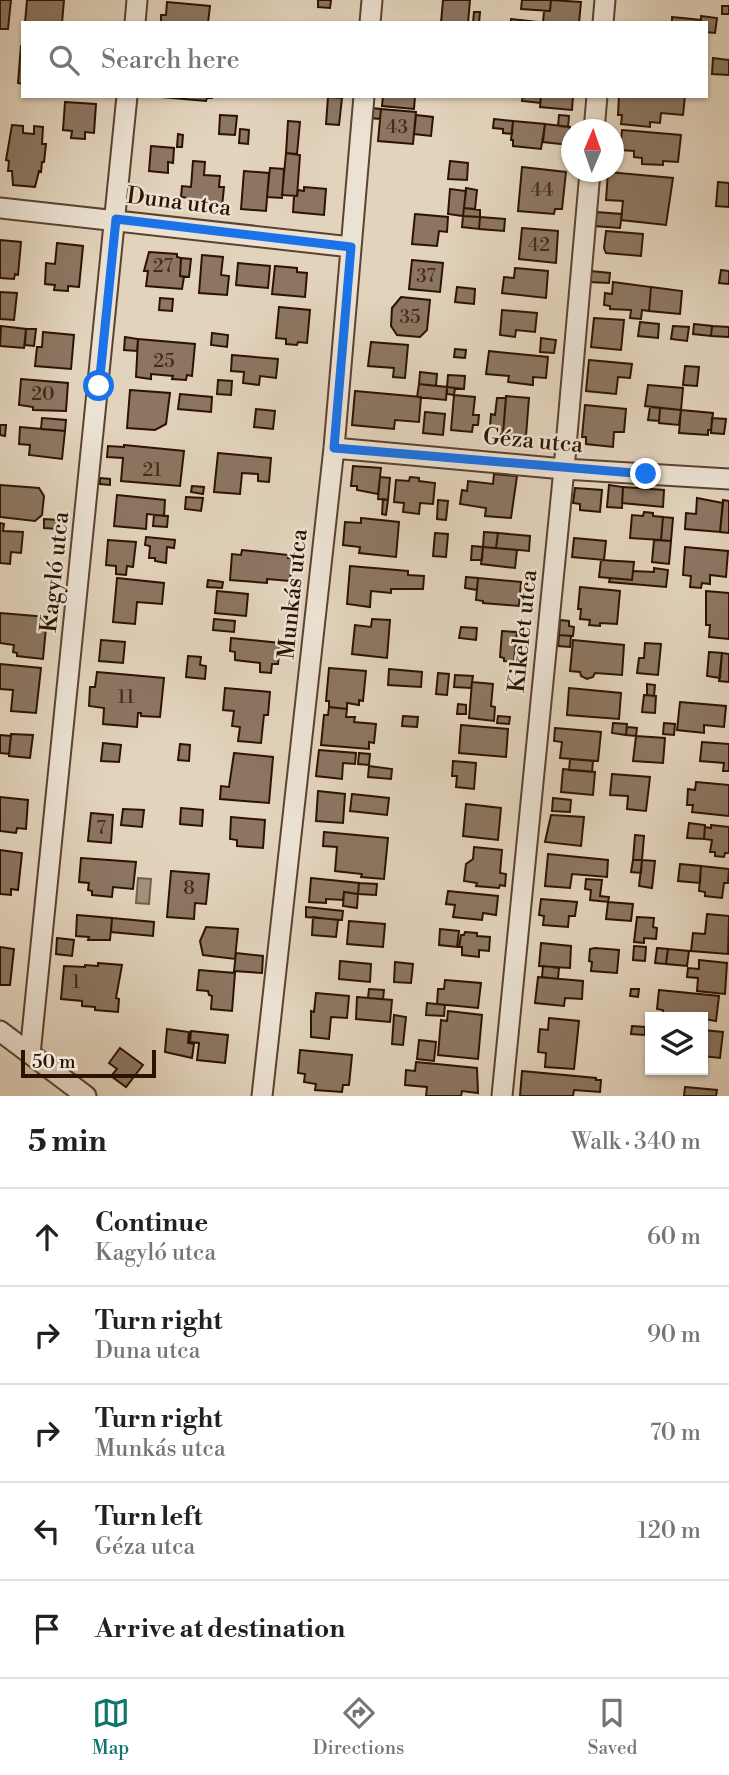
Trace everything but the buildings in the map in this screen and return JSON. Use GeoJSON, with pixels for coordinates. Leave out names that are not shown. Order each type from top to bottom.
{"type":"FeatureCollection","features":[{"type":"Feature","properties":{"kind":"street"},"geometry":{"type":"LineString","coordinates":[[135,21],[137,0]]}},
{"type":"Feature","properties":{"kind":"street"},"geometry":{"type":"LineString","coordinates":[[370,21],[372,0]]}},
{"type":"Feature","properties":{"kind":"street"},"geometry":{"type":"LineString","coordinates":[[603,21],[605,0]]}},
{"type":"Feature","properties":{"kind":"street","name":"Kagyló utca"},"geometry":{"type":"LineString","coordinates":[[30,1054],[127,98]]}},
{"type":"Feature","properties":{"kind":"street","name":"Munkás utca"},"geometry":{"type":"LineString","coordinates":[[262,1096],[334,448],[364,98]]}},
{"type":"Feature","properties":{"kind":"street"},"geometry":{"type":"LineString","coordinates":[[595,119],[597,98]]}},
{"type":"Feature","properties":{"kind":"street","name":"Kikelet utca"},"geometry":{"type":"LineString","coordinates":[[502,1096],[564,469],[589,182]]}},
{"type":"Feature","properties":{"kind":"street","name":"Duna utca"},"geometry":{"type":"LineString","coordinates":[[0,208],[351,247]]}},
{"type":"Feature","properties":{"kind":"street","name":"Géza utca"},"geometry":{"type":"LineString","coordinates":[[334,448],[564,469],[729,479]]}},
{"type":"Feature","properties":{"kind":"street"},"geometry":{"type":"LineString","coordinates":[[0,1031],[86,1096]]}},
{"type":"Feature","properties":{"kind":"shaded area"},"geometry":{"type":"Polygon","coordinates":[[[138,878],[151,879],[149,904],[136,903],[138,878]]]}},
{"type":"Feature","properties":{"kind":"route"},"geometry":{"type":"LineString","coordinates":[[99,386],[116,219],[351,247],[334,448],[646,474]]}}]}
